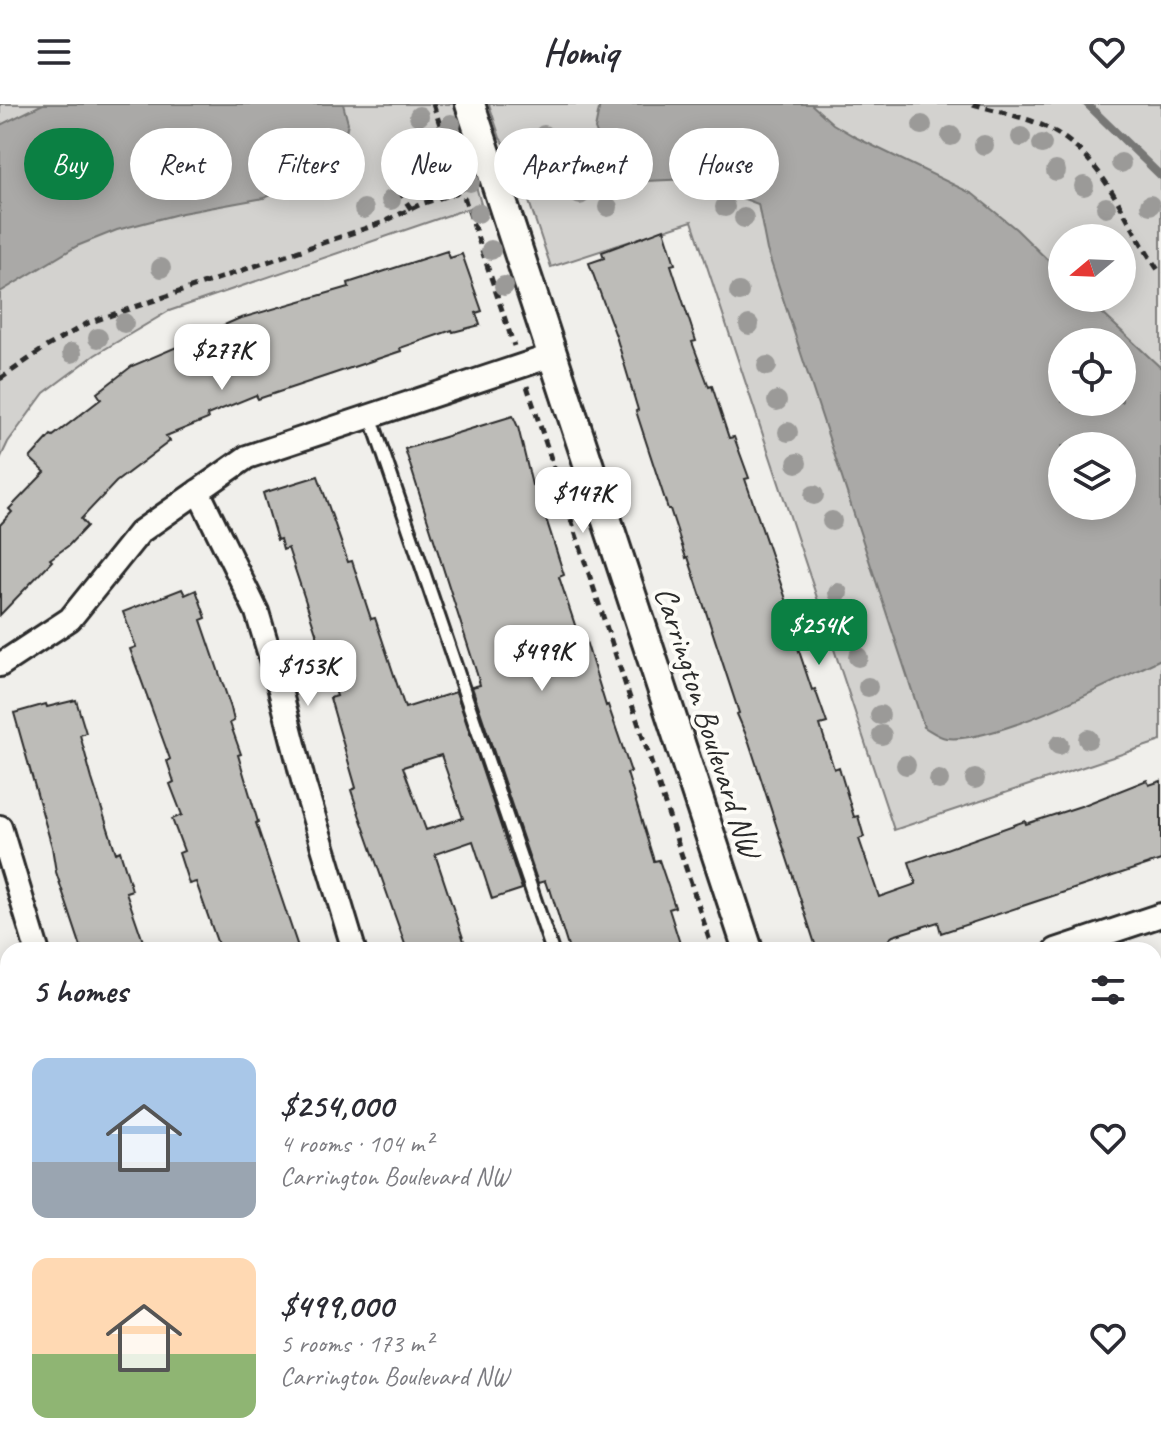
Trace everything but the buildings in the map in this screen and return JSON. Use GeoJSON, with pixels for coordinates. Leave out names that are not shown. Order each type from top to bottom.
{"type":"FeatureCollection","features":[{"type":"Feature","properties":{"kind":"street","name":"Carrington Boulevard NW"},"geometry":{"type":"LineString","coordinates":[[475,107],[551,356],[745,942]]}},
{"type":"Feature","properties":{"kind":"street"},"geometry":{"type":"LineString","coordinates":[[0,665],[70,619],[140,532],[247,457],[551,356]]}},
{"type":"Feature","properties":{"kind":"street"},"geometry":{"type":"LineString","coordinates":[[198,491],[257,612],[352,942]]}},
{"type":"Feature","properties":{"kind":"street"},"geometry":{"type":"LineString","coordinates":[[0,827],[35,942]]}},
{"type":"Feature","properties":{"kind":"street"},"geometry":{"type":"LineString","coordinates":[[1080,942],[1161,915]]}},
{"type":"Feature","properties":{"kind":"lane"},"geometry":{"type":"LineString","coordinates":[[371,417],[549,942]]}},
{"type":"Feature","properties":{"kind":"path"},"geometry":{"type":"LineString","coordinates":[[433,104],[442,128]]}},
{"type":"Feature","properties":{"kind":"path"},"geometry":{"type":"LineString","coordinates":[[973,104],[1054,131],[1085,155],[1113,190],[1161,274]]}},
{"type":"Feature","properties":{"kind":"path"},"geometry":{"type":"LineString","coordinates":[[405,200],[411,209]]}},
{"type":"Feature","properties":{"kind":"path"},"geometry":{"type":"LineString","coordinates":[[0,379],[88,323],[381,223],[436,200]]}},
{"type":"Feature","properties":{"kind":"path"},"geometry":{"type":"LineString","coordinates":[[465,200],[509,332]]}},
{"type":"Feature","properties":{"kind":"path"},"geometry":{"type":"LineString","coordinates":[[532,400],[710,942]]}},
{"type":"Feature","properties":{"kind":"shaded area"},"geometry":{"type":"Polygon","coordinates":[[[0,104],[457,104],[465,128],[381,128],[381,200],[478,200],[478,193],[481,204],[169,311],[95,355],[44,393],[8,442],[0,459],[0,104]]]}},
{"type":"Feature","properties":{"kind":"shaded area"},"geometry":{"type":"Polygon","coordinates":[[[43,104],[343,104],[348,123],[347,128],[248,128],[248,200],[253,200],[182,213],[117,230],[77,246],[0,292],[0,125],[43,104]]]}},
{"type":"Feature","properties":{"kind":"shaded area"},"geometry":{"type":"Polygon","coordinates":[[[489,104],[1161,104],[1161,741],[894,830],[692,221],[551,267],[528,200],[653,200],[653,128],[497,128],[489,104]]]}},
{"type":"Feature","properties":{"kind":"shaded area"},"geometry":{"type":"Polygon","coordinates":[[[600,104],[811,104],[833,124],[857,138],[973,194],[1016,229],[1048,260],[1048,312],[1101,312],[1118,328],[1048,328],[1048,416],[1136,416],[1136,345],[1161,368],[1161,659],[1085,696],[994,731],[946,738],[924,727],[767,250],[758,204],[747,200],[779,200],[779,128],[669,128],[669,180],[653,181],[653,128],[595,128],[600,104]]]}},
{"type":"Feature","properties":{"kind":"waterway"},"geometry":{"type":"LineString","coordinates":[[1087,104],[1161,176]]}}]}
